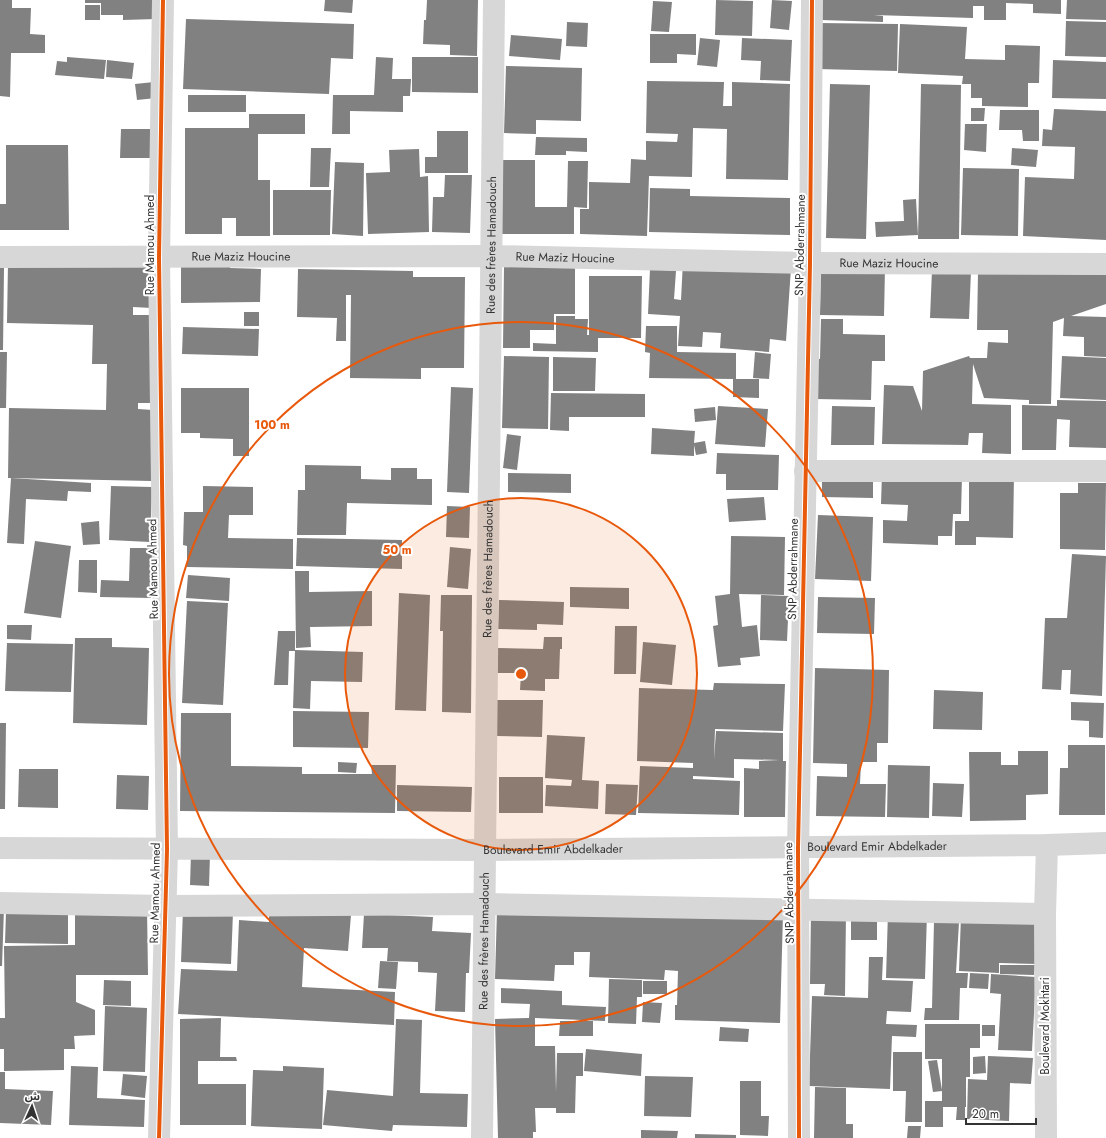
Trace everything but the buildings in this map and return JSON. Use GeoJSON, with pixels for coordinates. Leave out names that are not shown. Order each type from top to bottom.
{"type":"FeatureCollection","features":[{"type":"Feature","properties":{"kind":"street","name":"Rue Mamou Ahmed"},"geometry":{"type":"LineString","coordinates":[[160,1138],[167,850],[159,258],[163,0]]}},
{"type":"Feature","properties":{"kind":"street","name":"Rue des frères Hamadouch"},"geometry":{"type":"LineString","coordinates":[[482,1138],[494,0]]}},
{"type":"Feature","properties":{"kind":"street","name":"SNP Abderrahmane"},"geometry":{"type":"LineString","coordinates":[[799,1138],[800,910],[798,848],[810,263],[812,0]]}},
{"type":"Feature","properties":{"kind":"street","name":"Rue Maziz Houcine"},"geometry":{"type":"LineString","coordinates":[[0,257],[159,258],[492,256],[810,263],[1106,264]]}},
{"type":"Feature","properties":{"kind":"street"},"geometry":{"type":"LineString","coordinates":[[805,471],[1106,471]]}},
{"type":"Feature","properties":{"kind":"street","name":"Boulevard Emir Abdelkader"},"geometry":{"type":"LineString","coordinates":[[0,848],[167,850],[484,850],[798,848],[1106,843]]}},
{"type":"Feature","properties":{"kind":"street","name":"Boulevard Mokhtari"},"geometry":{"type":"LineString","coordinates":[[1046,1138],[1045,914],[1047,845]]}},
{"type":"Feature","properties":{"kind":"street"},"geometry":{"type":"LineString","coordinates":[[0,903],[165,906],[484,904],[1045,914]]}},
{"type":"Feature","properties":{"kind":"cycle path"},"geometry":{"type":"LineString","coordinates":[[159,1138],[167,850],[159,258],[163,0]]}},
{"type":"Feature","properties":{"kind":"cycle path"},"geometry":{"type":"LineString","coordinates":[[799,1138],[798,848],[810,263],[812,0]]}}]}
